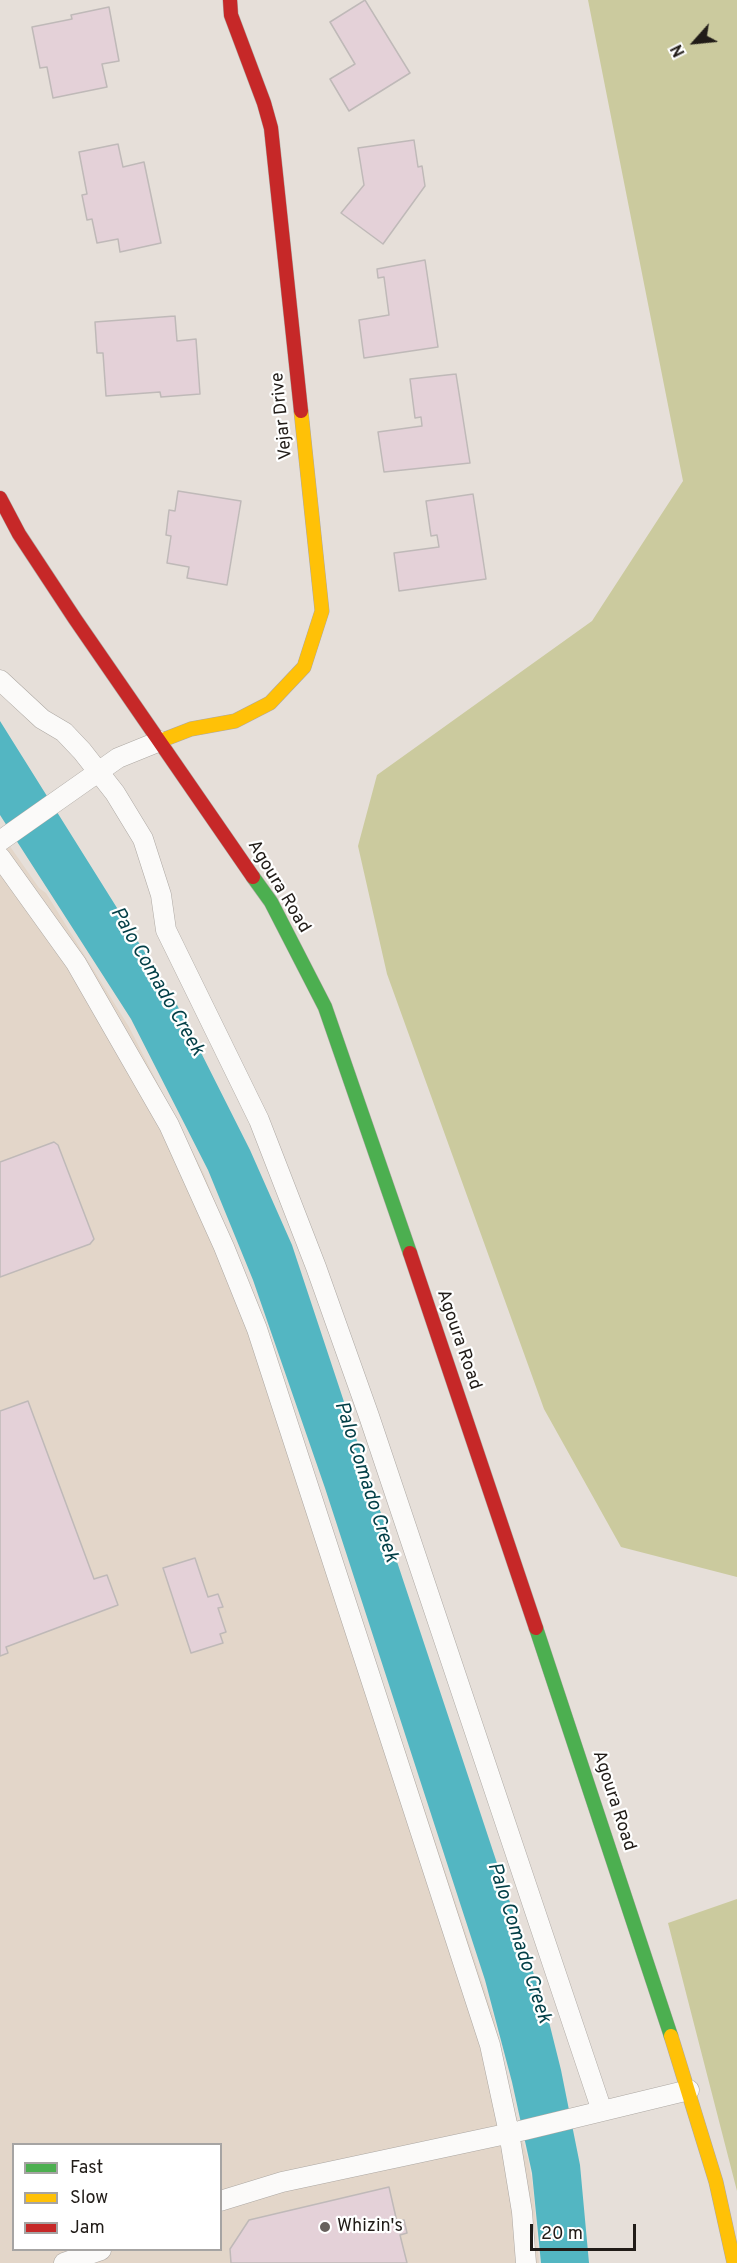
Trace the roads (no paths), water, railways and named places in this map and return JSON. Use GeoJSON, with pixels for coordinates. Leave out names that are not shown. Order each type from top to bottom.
{"type":"FeatureCollection","features":[{"type":"Feature","properties":{"kind":"main road","name":"Vejar Drive"},"geometry":{"type":"LineString","coordinates":[[160,741],[191,729],[235,721],[270,703],[304,667],[322,611],[271,128],[231,15],[230,0]]}},
{"type":"Feature","properties":{"kind":"main road","name":"Agoura Road"},"geometry":{"type":"LineString","coordinates":[[0,498],[20,534],[75,619],[271,902],[325,1007],[370,1134],[689,2090],[716,2182],[734,2263]]}},
{"type":"Feature","properties":{"kind":"lane"},"geometry":{"type":"LineString","coordinates":[[0,680],[42,718],[64,732],[99,771],[143,839],[161,895],[166,930],[259,1120],[316,1267],[369,1416],[602,2111]]}},
{"type":"Feature","properties":{"kind":"lane"},"geometry":{"type":"LineString","coordinates":[[160,741],[118,758],[1,845],[76,963],[169,1125],[253,1318],[489,2045],[515,2132],[526,2263]]}},
{"type":"Feature","properties":{"kind":"lane"},"geometry":{"type":"LineString","coordinates":[[222,2200],[282,2182],[515,2132],[689,2090]]}},
{"type":"Feature","properties":{"kind":"lane"},"geometry":{"type":"LineString","coordinates":[[63,2263],[98,2251]]}},
{"type":"Feature","properties":{"kind":"water","name":"Palo Comado Creek"},"geometry":{"type":"Polygon","coordinates":[[[0,721],[174,999],[250,1150],[292,1245],[547,2014],[580,2165],[589,2263],[541,2263],[532,2173],[512,2082],[485,1980],[325,1488],[253,1280],[208,1170],[131,1019],[0,815],[0,721]]]}},
{"type":"Feature","properties":{"kind":"place","name":"Whizin's"},"geometry":{"type":"Point","coordinates":[325,2227]}}]}
